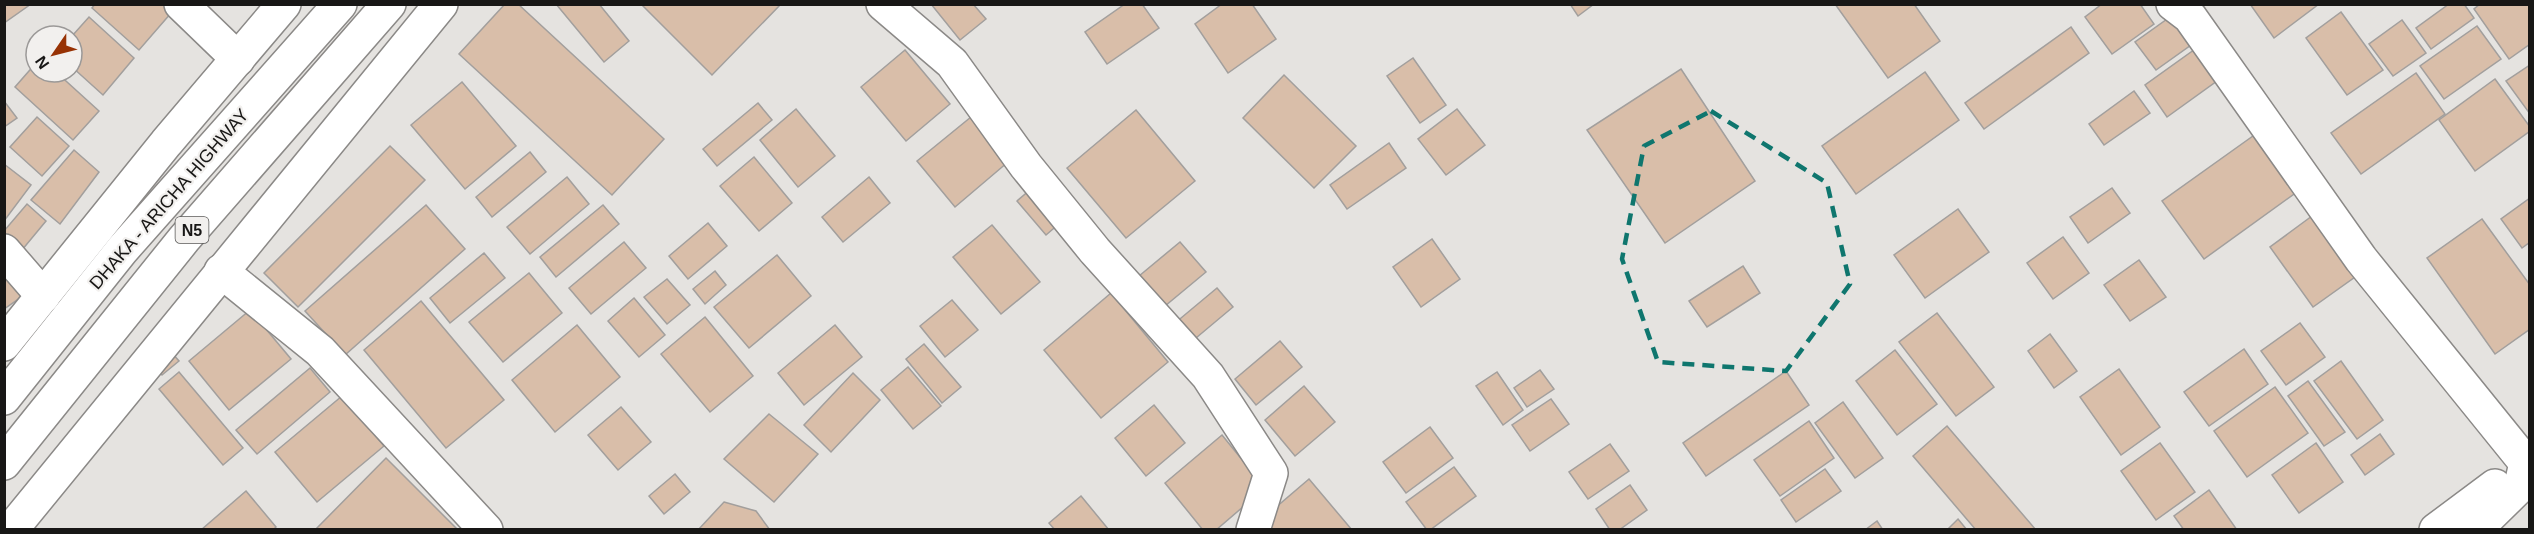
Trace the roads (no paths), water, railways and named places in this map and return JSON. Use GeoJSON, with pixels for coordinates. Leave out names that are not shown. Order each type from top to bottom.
{"type":"FeatureCollection","features":[{"type":"Feature","properties":{"kind":"main road"},"geometry":{"type":"LineString","coordinates":[[181,4],[238,59]]}},
{"type":"Feature","properties":{"kind":"main road"},"geometry":{"type":"LineString","coordinates":[[4,344],[165,143],[284,4]]}},
{"type":"Feature","properties":{"kind":"main road","name":"DHAKA - ARICHA HIGHWAY"},"geometry":{"type":"LineString","coordinates":[[4,398],[122,250],[339,4]]}},
{"type":"Feature","properties":{"kind":"main road","name":"DHAKA - ARICHA HIGHWAY"},"geometry":{"type":"LineString","coordinates":[[4,464],[184,239],[389,4]]}},
{"type":"Feature","properties":{"kind":"main road"},"geometry":{"type":"LineString","coordinates":[[11,530],[441,4]]}},
{"type":"Feature","properties":{"kind":"main road"},"geometry":{"type":"LineString","coordinates":[[883,4],[952,63],[1026,166],[1095,251],[1208,376],[1271,473],[1253,530]]}},
{"type":"Feature","properties":{"kind":"main road"},"geometry":{"type":"LineString","coordinates":[[2173,4],[2190,17],[2361,259],[2528,462]]}},
{"type":"Feature","properties":{"kind":"main road"},"geometry":{"type":"LineString","coordinates":[[4,251],[43,296]]}},
{"type":"Feature","properties":{"kind":"main road"},"geometry":{"type":"LineString","coordinates":[[221,271],[320,351],[486,530]]}},
{"type":"Feature","properties":{"kind":"main road"},"geometry":{"type":"LineString","coordinates":[[2436,530],[2528,462]]}},
{"type":"Feature","properties":{"kind":"main road"},"geometry":{"type":"LineString","coordinates":[[2475,530],[2521,485],[2528,462]]}}]}
